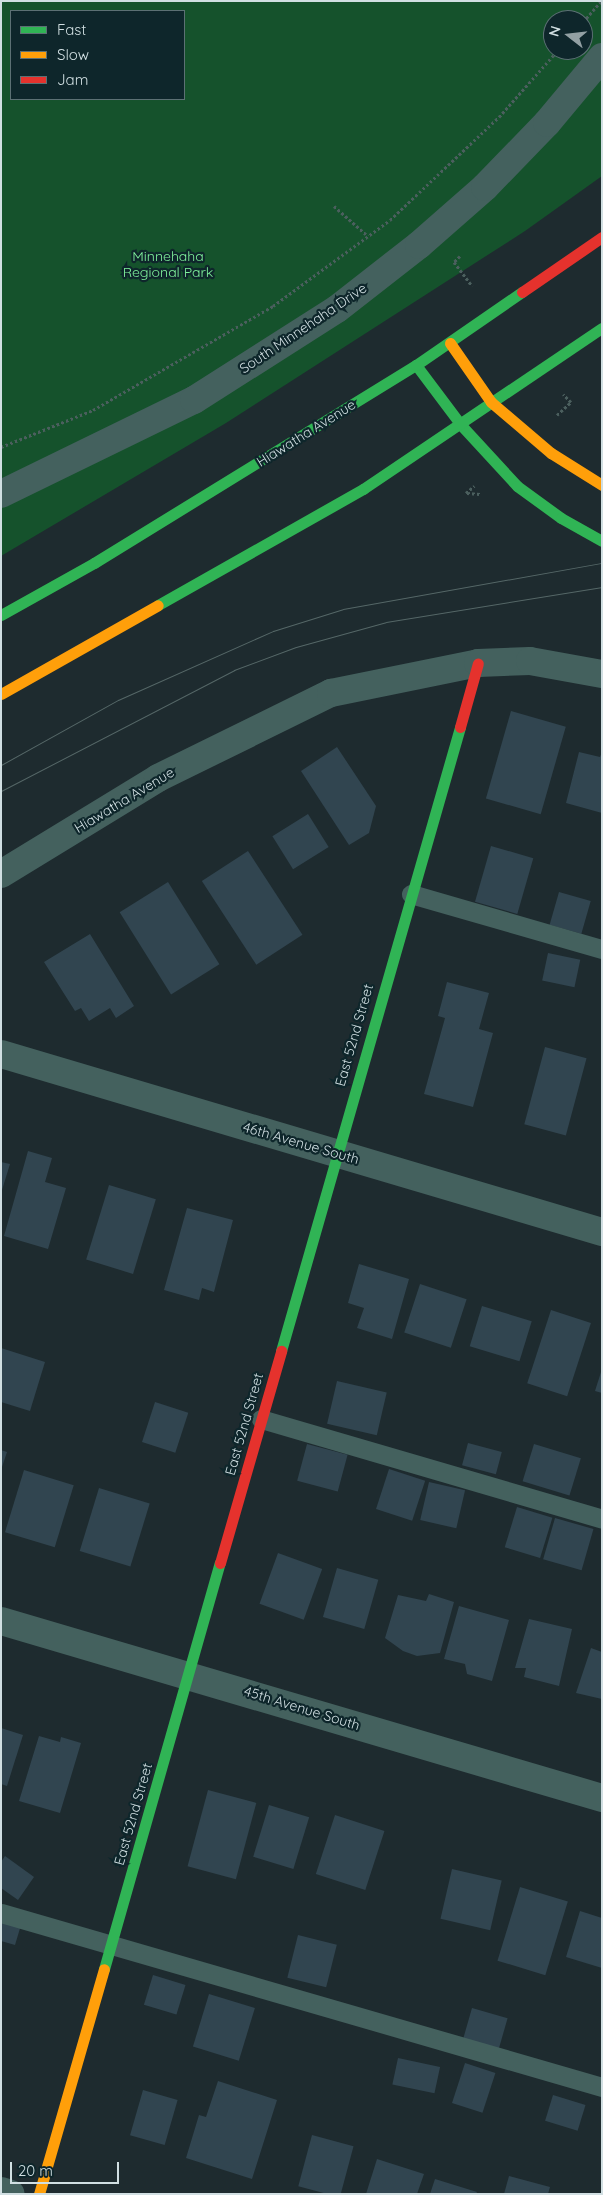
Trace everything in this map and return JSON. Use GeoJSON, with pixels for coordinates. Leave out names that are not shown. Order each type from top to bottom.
{"type":"FeatureCollection","features":[{"type":"Feature","properties":{"kind":"main road","name":"Hiawatha Avenue"},"geometry":{"type":"LineString","coordinates":[[1,615],[94,563],[416,365],[602,237]]}},
{"type":"Feature","properties":{"kind":"main road"},"geometry":{"type":"LineString","coordinates":[[1,694],[363,489],[461,425],[491,402],[602,328]]}},
{"type":"Feature","properties":{"kind":"main road"},"geometry":{"type":"LineString","coordinates":[[450,343],[491,402],[551,454],[602,485]]}},
{"type":"Feature","properties":{"kind":"main road"},"geometry":{"type":"LineString","coordinates":[[416,365],[461,425],[517,486],[561,518],[602,541]]}},
{"type":"Feature","properties":{"kind":"main road","name":"East 52nd Street"},"geometry":{"type":"LineString","coordinates":[[39,2194],[112,1946],[335,1154],[478,663]]}},
{"type":"Feature","properties":{"kind":"street","name":"South Minnehaha Drive"},"geometry":{"type":"LineString","coordinates":[[1,494],[194,400],[338,309],[419,246],[485,186],[547,123],[602,57]]}},
{"type":"Feature","properties":{"kind":"street","name":"Hiawatha Avenue"},"geometry":{"type":"LineString","coordinates":[[1,874],[158,778],[331,693],[478,663],[530,661],[602,674]]}},
{"type":"Feature","properties":{"kind":"street","name":"46th Avenue South"},"geometry":{"type":"LineString","coordinates":[[1,1054],[602,1232]]}},
{"type":"Feature","properties":{"kind":"street","name":"45th Avenue South"},"geometry":{"type":"LineString","coordinates":[[1,1621],[188,1674],[602,1798]]}},
{"type":"Feature","properties":{"kind":"street"},"geometry":{"type":"LineString","coordinates":[[1,2191],[11,2194]]}},
{"type":"Feature","properties":{"kind":"lane"},"geometry":{"type":"LineString","coordinates":[[411,894],[602,949]]}},
{"type":"Feature","properties":{"kind":"lane"},"geometry":{"type":"LineString","coordinates":[[261,1419],[602,1519]]}},
{"type":"Feature","properties":{"kind":"lane"},"geometry":{"type":"LineString","coordinates":[[1,1913],[602,2087]]}},
{"type":"Feature","properties":{"kind":"path"},"geometry":{"type":"LineString","coordinates":[[1,447],[102,405],[272,306],[390,220],[499,117],[549,60]]}},
{"type":"Feature","properties":{"kind":"path"},"geometry":{"type":"LineString","coordinates":[[334,206],[368,236]]}},
{"type":"Feature","properties":{"kind":"green space","name":"Minnehaha Regional Park"},"geometry":{"type":"Polygon","coordinates":[[[1,1],[602,1],[602,176],[525,231],[226,423],[1,556],[1,1]]]}},
{"type":"Feature","properties":{"kind":"building"},"geometry":{"type":"Polygon","coordinates":[[[511,711],[566,727],[541,814],[486,798],[511,711]]]}},
{"type":"Feature","properties":{"kind":"building"},"geometry":{"type":"Polygon","coordinates":[[[337,747],[376,806],[369,833],[349,845],[301,771],[337,747]]]}},
{"type":"Feature","properties":{"kind":"building"},"geometry":{"type":"Polygon","coordinates":[[[579,752],[600,757],[602,752],[602,813],[566,803],[579,752]]]}},
{"type":"Feature","properties":{"kind":"building"},"geometry":{"type":"Polygon","coordinates":[[[308,814],[329,847],[293,869],[272,836],[308,814]]]}},
{"type":"Feature","properties":{"kind":"building"},"geometry":{"type":"Polygon","coordinates":[[[491,846],[533,858],[517,914],[475,902],[491,846]]]}},
{"type":"Feature","properties":{"kind":"building"},"geometry":{"type":"Polygon","coordinates":[[[248,851],[302,935],[256,965],[202,881],[248,851]]]}},
{"type":"Feature","properties":{"kind":"building"},"geometry":{"type":"Polygon","coordinates":[[[168,882],[219,964],[171,994],[120,912],[168,882]]]}},
{"type":"Feature","properties":{"kind":"building"},"geometry":{"type":"Polygon","coordinates":[[[559,892],[591,901],[581,934],[550,925],[559,892]]]}},
{"type":"Feature","properties":{"kind":"building"},"geometry":{"type":"Polygon","coordinates":[[[90,934],[134,1006],[116,1018],[110,1008],[89,1021],[81,1008],[75,1011],[44,962],[90,934]]]}},
{"type":"Feature","properties":{"kind":"building"},"geometry":{"type":"Polygon","coordinates":[[[548,953],[580,960],[574,987],[542,980],[548,953]]]}},
{"type":"Feature","properties":{"kind":"building"},"geometry":{"type":"Polygon","coordinates":[[[447,982],[489,993],[479,1029],[493,1033],[473,1107],[424,1094],[445,1018],[438,1016],[447,982]]]}},
{"type":"Feature","properties":{"kind":"building"},"geometry":{"type":"Polygon","coordinates":[[[545,1047],[587,1058],[566,1135],[524,1124],[545,1047]]]}},
{"type":"Feature","properties":{"kind":"building"},"geometry":{"type":"Polygon","coordinates":[[[28,1151],[52,1158],[45,1182],[66,1188],[48,1249],[4,1236],[28,1151]]]}},
{"type":"Feature","properties":{"kind":"building"},"geometry":{"type":"Polygon","coordinates":[[[1,1162],[10,1164],[2,1190],[1,1190],[1,1162]]]}},
{"type":"Feature","properties":{"kind":"building"},"geometry":{"type":"Polygon","coordinates":[[[109,1185],[156,1199],[133,1274],[86,1260],[109,1185]]]}},
{"type":"Feature","properties":{"kind":"building"},"geometry":{"type":"Polygon","coordinates":[[[187,1208],[233,1220],[214,1292],[202,1288],[199,1300],[164,1290],[187,1208]]]}},
{"type":"Feature","properties":{"kind":"building"},"geometry":{"type":"Polygon","coordinates":[[[359,1264],[409,1279],[392,1339],[357,1328],[364,1308],[348,1303],[359,1264]]]}},
{"type":"Feature","properties":{"kind":"building"},"geometry":{"type":"Polygon","coordinates":[[[420,1284],[467,1299],[451,1348],[404,1333],[420,1284]]]}},
{"type":"Feature","properties":{"kind":"building"},"geometry":{"type":"Polygon","coordinates":[[[482,1306],[532,1321],[519,1361],[470,1346],[482,1306]]]}},
{"type":"Feature","properties":{"kind":"building"},"geometry":{"type":"Polygon","coordinates":[[[551,1310],[591,1323],[567,1396],[527,1383],[551,1310]]]}},
{"type":"Feature","properties":{"kind":"building"},"geometry":{"type":"Polygon","coordinates":[[[1,1348],[45,1362],[30,1411],[1,1402],[1,1348]]]}},
{"type":"Feature","properties":{"kind":"building"},"geometry":{"type":"Polygon","coordinates":[[[602,1372],[602,1393],[595,1391],[602,1372]]]}},
{"type":"Feature","properties":{"kind":"building"},"geometry":{"type":"Polygon","coordinates":[[[337,1381],[387,1392],[377,1435],[327,1424],[337,1381]]]}},
{"type":"Feature","properties":{"kind":"building"},"geometry":{"type":"Polygon","coordinates":[[[155,1402],[188,1413],[175,1453],[142,1442],[155,1402]]]}},
{"type":"Feature","properties":{"kind":"building"},"geometry":{"type":"Polygon","coordinates":[[[468,1443],[502,1452],[496,1474],[462,1465],[468,1443]]]}},
{"type":"Feature","properties":{"kind":"building"},"geometry":{"type":"Polygon","coordinates":[[[307,1444],[348,1455],[338,1492],[297,1481],[307,1444]]]}},
{"type":"Feature","properties":{"kind":"building"},"geometry":{"type":"Polygon","coordinates":[[[534,1444],[581,1458],[569,1496],[523,1481],[534,1444]]]}},
{"type":"Feature","properties":{"kind":"building"},"geometry":{"type":"Polygon","coordinates":[[[1,1450],[7,1452],[2,1467],[1,1467],[1,1450]]]}},
{"type":"Feature","properties":{"kind":"building"},"geometry":{"type":"Polygon","coordinates":[[[389,1469],[425,1481],[412,1521],[376,1509],[389,1469]]]}},
{"type":"Feature","properties":{"kind":"building"},"geometry":{"type":"Polygon","coordinates":[[[24,1470],[74,1485],[55,1547],[5,1532],[24,1470]]]}},
{"type":"Feature","properties":{"kind":"building"},"geometry":{"type":"Polygon","coordinates":[[[429,1482],[465,1490],[456,1528],[420,1520],[429,1482]]]}},
{"type":"Feature","properties":{"kind":"building"},"geometry":{"type":"Polygon","coordinates":[[[99,1488],[150,1503],[130,1567],[80,1551],[99,1488]]]}},
{"type":"Feature","properties":{"kind":"building"},"geometry":{"type":"Polygon","coordinates":[[[517,1507],[552,1518],[540,1558],[505,1547],[517,1507]]]}},
{"type":"Feature","properties":{"kind":"building"},"geometry":{"type":"Polygon","coordinates":[[[555,1518],[593,1529],[582,1570],[543,1559],[555,1518]]]}},
{"type":"Feature","properties":{"kind":"building"},"geometry":{"type":"Polygon","coordinates":[[[278,1553],[322,1569],[304,1620],[260,1604],[278,1553]]]}},
{"type":"Feature","properties":{"kind":"building"},"geometry":{"type":"Polygon","coordinates":[[[337,1568],[378,1580],[364,1629],[323,1617],[337,1568]]]}},
{"type":"Feature","properties":{"kind":"building"},"geometry":{"type":"Polygon","coordinates":[[[429,1594],[454,1602],[440,1653],[417,1656],[403,1651],[385,1638],[398,1595],[426,1601],[429,1594]]]}},
{"type":"Feature","properties":{"kind":"building"},"geometry":{"type":"Polygon","coordinates":[[[459,1606],[509,1620],[492,1681],[467,1674],[465,1664],[444,1659],[459,1606]]]}},
{"type":"Feature","properties":{"kind":"building"},"geometry":{"type":"Polygon","coordinates":[[[529,1619],[572,1629],[559,1686],[524,1677],[526,1668],[515,1668],[529,1619]]]}},
{"type":"Feature","properties":{"kind":"building"},"geometry":{"type":"Polygon","coordinates":[[[591,1648],[602,1652],[602,1699],[576,1693],[591,1648]]]}},
{"type":"Feature","properties":{"kind":"building"},"geometry":{"type":"Polygon","coordinates":[[[1,1728],[23,1735],[7,1786],[1,1784],[1,1728]]]}},
{"type":"Feature","properties":{"kind":"building"},"geometry":{"type":"Polygon","coordinates":[[[39,1736],[60,1742],[61,1737],[81,1743],[60,1813],[19,1801],[39,1736]]]}},
{"type":"Feature","properties":{"kind":"building"},"geometry":{"type":"Polygon","coordinates":[[[208,1790],[256,1803],[236,1879],[188,1866],[208,1790]]]}},
{"type":"Feature","properties":{"kind":"building"},"geometry":{"type":"Polygon","coordinates":[[[269,1805],[309,1817],[293,1869],[253,1857],[269,1805]]]}},
{"type":"Feature","properties":{"kind":"building"},"geometry":{"type":"Polygon","coordinates":[[[335,1815],[384,1831],[365,1890],[316,1874],[335,1815]]]}},
{"type":"Feature","properties":{"kind":"building"},"geometry":{"type":"Polygon","coordinates":[[[5,1856],[34,1877],[18,1900],[1,1888],[1,1862],[5,1856]]]}},
{"type":"Feature","properties":{"kind":"building"},"geometry":{"type":"Polygon","coordinates":[[[452,1869],[502,1880],[490,1930],[441,1919],[452,1869]]]}},
{"type":"Feature","properties":{"kind":"building"},"geometry":{"type":"Polygon","coordinates":[[[520,1887],[568,1902],[545,1975],[497,1961],[520,1887]]]}},
{"type":"Feature","properties":{"kind":"building"},"geometry":{"type":"Polygon","coordinates":[[[580,1911],[602,1918],[602,1968],[566,1957],[580,1911]]]}},
{"type":"Feature","properties":{"kind":"building"},"geometry":{"type":"Polygon","coordinates":[[[1,1919],[21,1925],[15,1945],[1,1941],[1,1919]]]}},
{"type":"Feature","properties":{"kind":"building"},"geometry":{"type":"Polygon","coordinates":[[[298,1935],[337,1945],[326,1987],[287,1978],[298,1935]]]}},
{"type":"Feature","properties":{"kind":"building"},"geometry":{"type":"Polygon","coordinates":[[[153,1975],[186,1985],[176,2015],[144,2005],[153,1975]]]}},
{"type":"Feature","properties":{"kind":"building"},"geometry":{"type":"Polygon","coordinates":[[[209,1994],[255,2008],[239,2061],[193,2047],[209,1994]]]}},
{"type":"Feature","properties":{"kind":"building"},"geometry":{"type":"Polygon","coordinates":[[[472,2008],[508,2018],[498,2050],[463,2040],[472,2008]]]}},
{"type":"Feature","properties":{"kind":"building"},"geometry":{"type":"Polygon","coordinates":[[[398,2058],[440,2067],[434,2093],[392,2084],[398,2058]]]}},
{"type":"Feature","properties":{"kind":"building"},"geometry":{"type":"Polygon","coordinates":[[[465,2063],[495,2073],[482,2113],[452,2103],[465,2063]]]}},
{"type":"Feature","properties":{"kind":"building"},"geometry":{"type":"Polygon","coordinates":[[[218,2081],[277,2100],[252,2179],[186,2158],[199,2115],[206,2117],[218,2081]]]}},
{"type":"Feature","properties":{"kind":"building"},"geometry":{"type":"Polygon","coordinates":[[[143,2090],[178,2100],[165,2145],[130,2135],[143,2090]]]}},
{"type":"Feature","properties":{"kind":"building"},"geometry":{"type":"Polygon","coordinates":[[[553,2095],[586,2105],[578,2131],[545,2121],[553,2095]]]}},
{"type":"Feature","properties":{"kind":"building"},"geometry":{"type":"Polygon","coordinates":[[[312,2135],[354,2146],[341,2194],[327,2194],[298,2186],[312,2135]]]}},
{"type":"Feature","properties":{"kind":"building"},"geometry":{"type":"Polygon","coordinates":[[[377,2159],[424,2174],[417,2194],[366,2194],[377,2159]]]}},
{"type":"Feature","properties":{"kind":"building"},"geometry":{"type":"Polygon","coordinates":[[[509,2176],[550,2187],[548,2194],[504,2194],[509,2176]]]}},
{"type":"Feature","properties":{"kind":"building"},"geometry":{"type":"Polygon","coordinates":[[[435,2179],[477,2192],[476,2194],[430,2194],[435,2179]]]}},
{"type":"Feature","properties":{"kind":"tram line"},"geometry":{"type":"LineString","coordinates":[[1,765],[118,700],[273,631],[343,609],[602,563]]}},
{"type":"Feature","properties":{"kind":"tram line"},"geometry":{"type":"LineString","coordinates":[[1,791],[234,670],[296,647],[386,622],[602,587]]}},
{"type":"Feature","properties":{"kind":"traffic: fast"},"geometry":{"type":"LineString","coordinates":[[1,615],[94,563],[416,365],[522,292]]}},
{"type":"Feature","properties":{"kind":"traffic: fast"},"geometry":{"type":"LineString","coordinates":[[158,605],[363,489],[602,328]]}},
{"type":"Feature","properties":{"kind":"traffic: fast"},"geometry":{"type":"LineString","coordinates":[[416,365],[461,425],[517,486],[561,518],[602,541]]}},
{"type":"Feature","properties":{"kind":"traffic: fast"},"geometry":{"type":"LineString","coordinates":[[281,1351],[460,727]]}},
{"type":"Feature","properties":{"kind":"traffic: fast"},"geometry":{"type":"LineString","coordinates":[[104,1969],[220,1563]]}},
{"type":"Feature","properties":{"kind":"traffic: slow"},"geometry":{"type":"LineString","coordinates":[[450,343],[491,402],[551,453],[602,485]]}},
{"type":"Feature","properties":{"kind":"traffic: slow"},"geometry":{"type":"LineString","coordinates":[[1,694],[158,605]]}},
{"type":"Feature","properties":{"kind":"traffic: slow"},"geometry":{"type":"LineString","coordinates":[[39,2194],[104,1969]]}},
{"type":"Feature","properties":{"kind":"traffic: jam"},"geometry":{"type":"LineString","coordinates":[[522,292],[602,237]]}},
{"type":"Feature","properties":{"kind":"traffic: jam"},"geometry":{"type":"LineString","coordinates":[[460,727],[478,663]]}},
{"type":"Feature","properties":{"kind":"traffic: jam"},"geometry":{"type":"LineString","coordinates":[[220,1563],[281,1351]]}}]}
